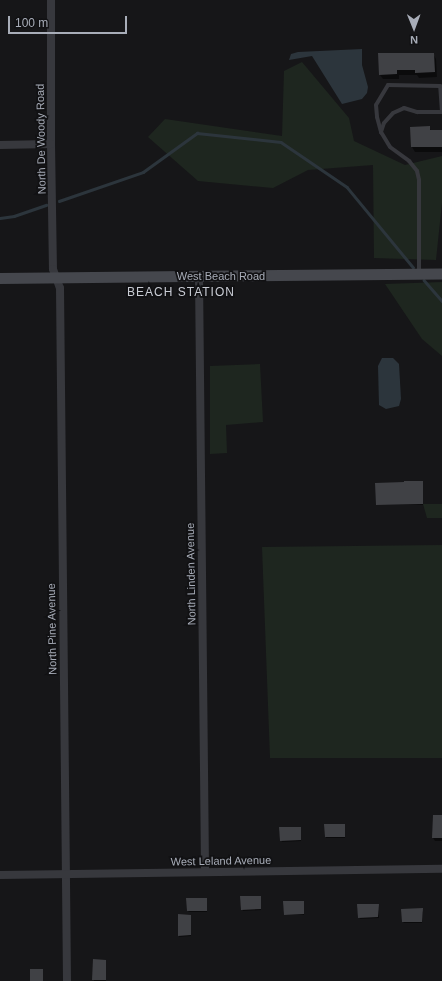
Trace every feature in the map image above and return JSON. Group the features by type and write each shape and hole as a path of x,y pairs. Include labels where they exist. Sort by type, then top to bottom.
{"street":[{"name":"North De Woody Road","path":"51,0 53,269 56,277"},
{"path":"0,145 51,144"},
{"name":"West Beach Road","path":"0,278 442,273"},
{"name":"North Linden Avenue","path":"199,276 205,872"},
{"name":"North Pine Avenue","path":"56,277 60,288 67,981"},
{"name":"West Leland Avenue","path":"0,875 442,869"}],"lane":[{"path":"381,132 384,123 392,113 404,108 417,112 442,112 440,86 388,85 376,105 377,117 381,132 390,147 409,161 417,171 420,180 419,273"}],"shaded area":[{"path":"362,49 362,65 368,87 367,93 362,99 342,104 312,56 289,60 291,54 298,52"},
{"path":"302,62 349,118 354,141 405,165 442,156 442,203 436,260 374,258 373,165 308,170 273,188 198,181 148,137 165,119 282,136 284,71"},
{"path":"442,282 442,356 422,339 385,284"},
{"path":"382,358 393,358 399,364 401,399 399,406 386,409 379,405 378,366"},
{"path":"260,364 263,422 226,425 227,453 210,454 210,366"},
{"path":"423,504 442,504 442,518 427,518"},
{"path":"442,545 442,758 270,758 262,547"}],"building":[{"path":"378,53 434,53 435,72 415,73 415,70 397,70 397,74 379,75"},
{"path":"430,126 430,130 442,130 442,147 411,147 410,127"},
{"path":"423,481 423,504 376,505 375,483"},
{"path":"433,815 442,815 442,838 432,838"},
{"path":"324,824 345,824 345,837 325,837"},
{"path":"279,827 301,827 301,840 280,841"},
{"path":"240,896 261,896 261,909 241,910"},
{"path":"186,898 207,898 207,911 187,911"},
{"path":"283,901 304,901 304,914 284,915"},
{"path":"357,904 379,904 378,917 358,918"},
{"path":"423,908 422,922 402,922 401,909"},
{"path":"178,914 191,915 191,935 178,936"},
{"path":"93,959 106,960 106,980 92,980"},
{"path":"30,969 43,969 43,981 30,981"}],"waterway":[{"path":"59,201 143,172 197,133 281,142 347,187 413,267"},
{"path":"0,218 14,216 46,205"},
{"path":"424,280 442,301"}],"district":[{"name":"BEACH STATION","path":"181,293"}]}
